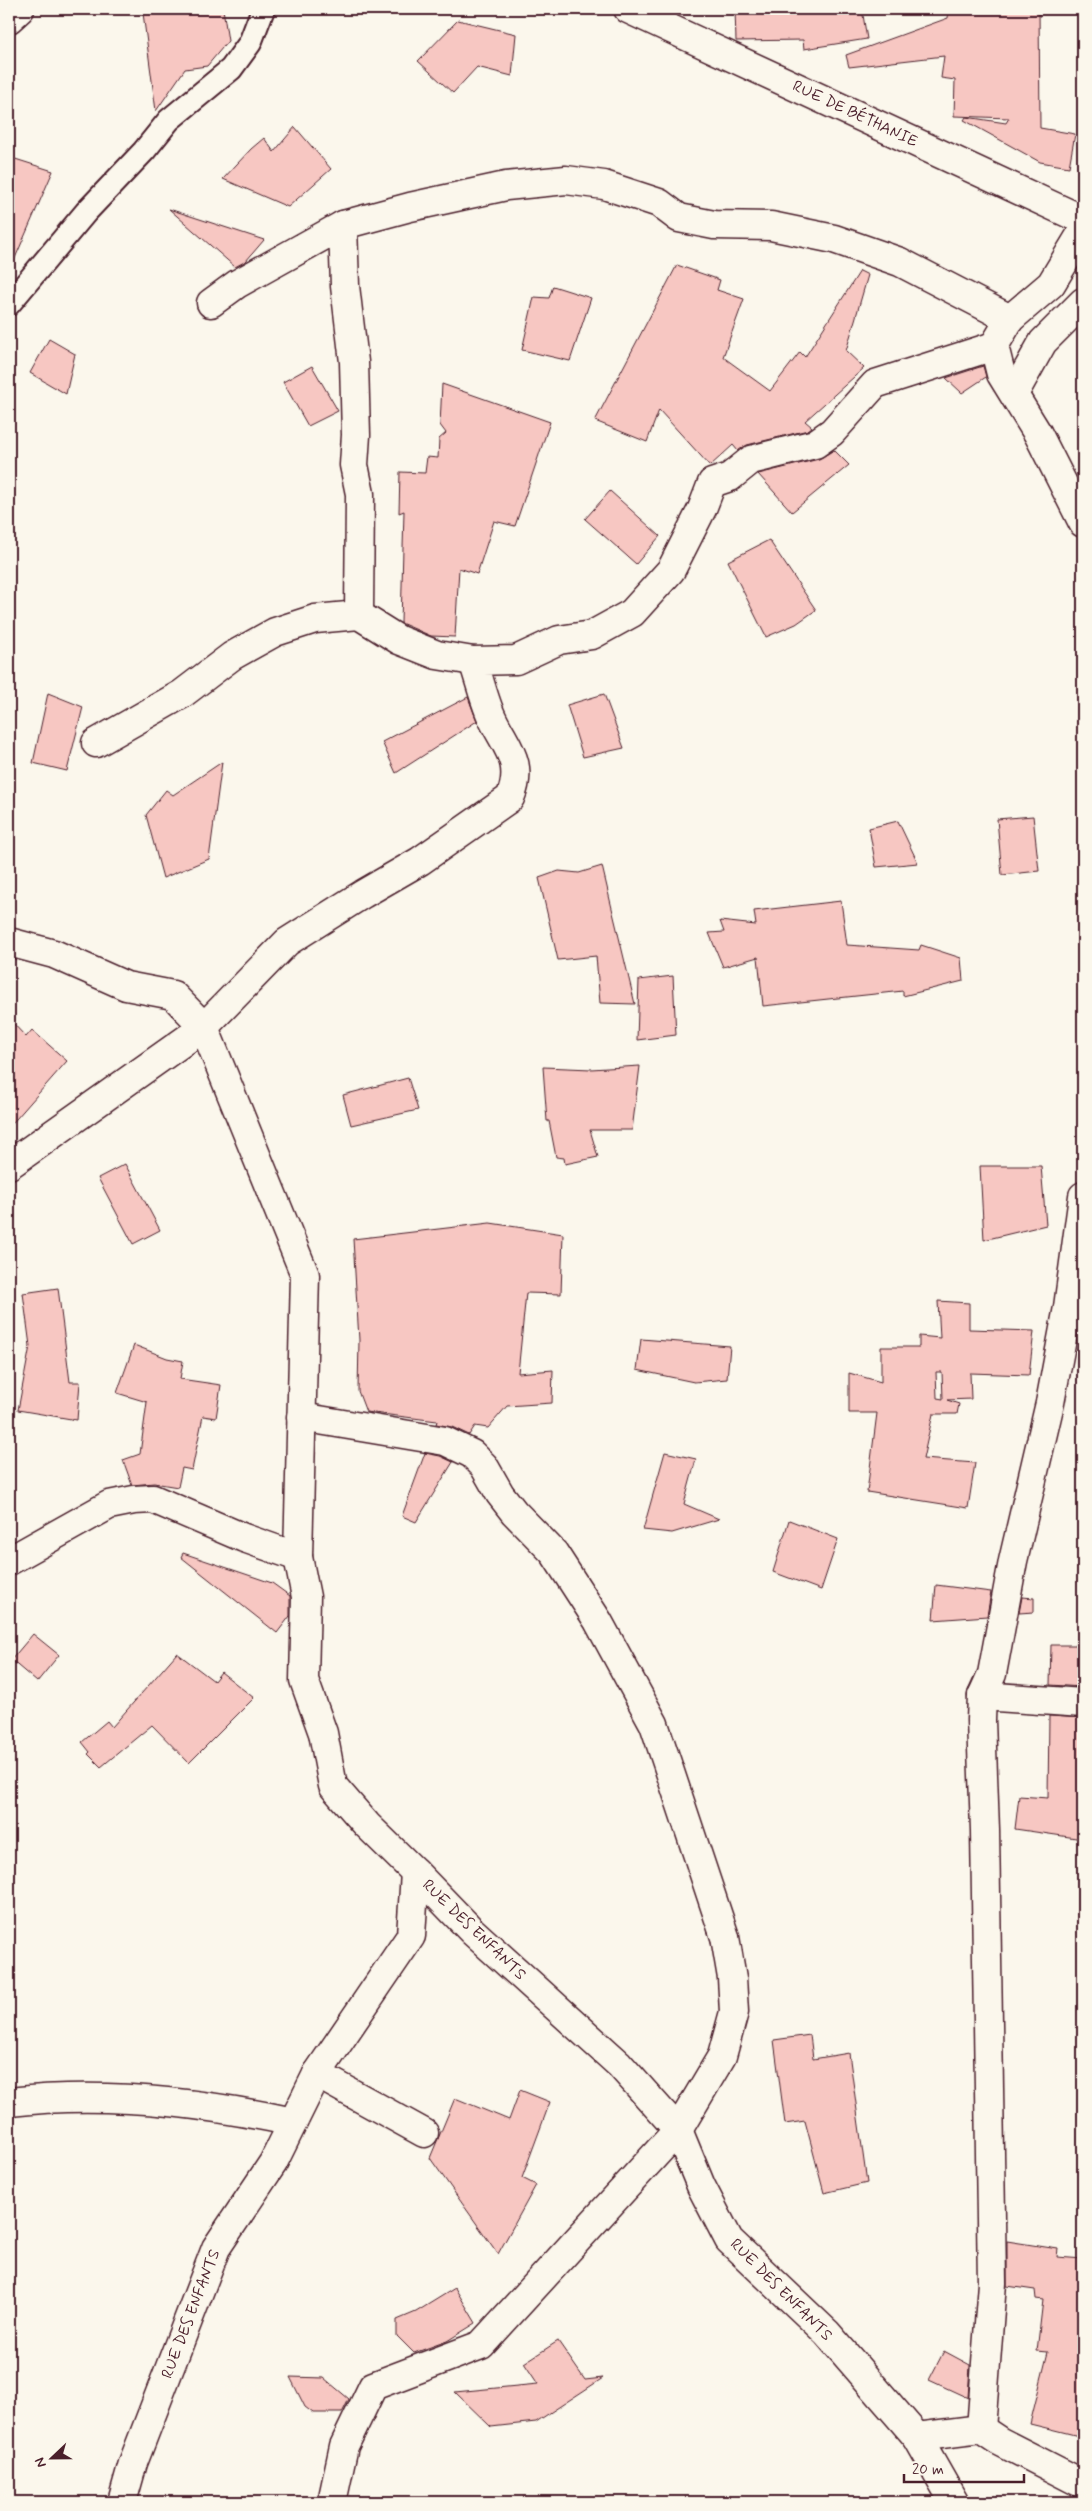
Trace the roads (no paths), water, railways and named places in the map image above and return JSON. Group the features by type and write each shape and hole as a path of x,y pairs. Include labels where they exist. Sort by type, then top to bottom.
{"street":[{"path":"9,19 20,9"},
{"name":"RUE DE BÉTHANIE","path":"628,9 1083,220"},
{"path":"211,303 237,284 343,225 410,206 506,186 566,180 604,185 659,203 678,218 714,225 771,226 834,239 900,262 1010,319"},
{"path":"343,225 346,286 354,362 356,435 354,465 360,494 359,615"},
{"path":"96,744 182,694 232,656 275,632 315,620 359,615 400,640 437,655 473,661 516,660 559,640 592,635 632,613 671,570 702,509 712,483 730,477 751,460 815,444 832,432 875,384 994,346 1010,319 1051,284 1083,231"},
{"path":"1014,394 1043,342 1083,302"},
{"path":"994,346 1001,374 1038,434 1083,523"},
{"path":"9,1165 204,1027 287,942 420,861 510,798 517,781 514,758 490,713 473,661"},
{"path":"9,942 54,954 126,986 173,995 204,1027 305,1275 298,1557 306,1597 304,1680 323,1733 333,1786 367,1825 415,1872"},
{"path":"981,2429 992,2283 982,1696 992,1674 1013,1561 1050,1403 1068,1307 1083,1196"},
{"path":"301,1417 445,1441 472,1454 484,1466 500,1494 514,1512 554,1553 598,1621 654,1724 726,1937 734,2012 722,2056 678,2130 481,2345 373,2386 344,2446 332,2502"},
{"path":"9,1560 109,1505 134,1500 153,1499 244,1538 298,1557"},
{"path":"982,1696 1083,1703"},
{"name":"RUE DES ENFANTS","path":"415,1872 472,1931 619,2064 678,2130 701,2186 729,2240 827,2333 917,2437 954,2502"},
{"name":"RUE DES ENFANTS","path":"122,2502 133,2463 216,2248 273,2163 317,2074 411,1936 415,1872"},
{"path":"317,2074 424,2133"},
{"path":"9,2102 49,2097 142,2100 246,2112 293,2122"},
{"path":"917,2437 981,2429 999,2441 1083,2484"}],"lane":[{"path":"9,304 86,212 144,151 169,120 231,70 250,43 263,9"}]}
